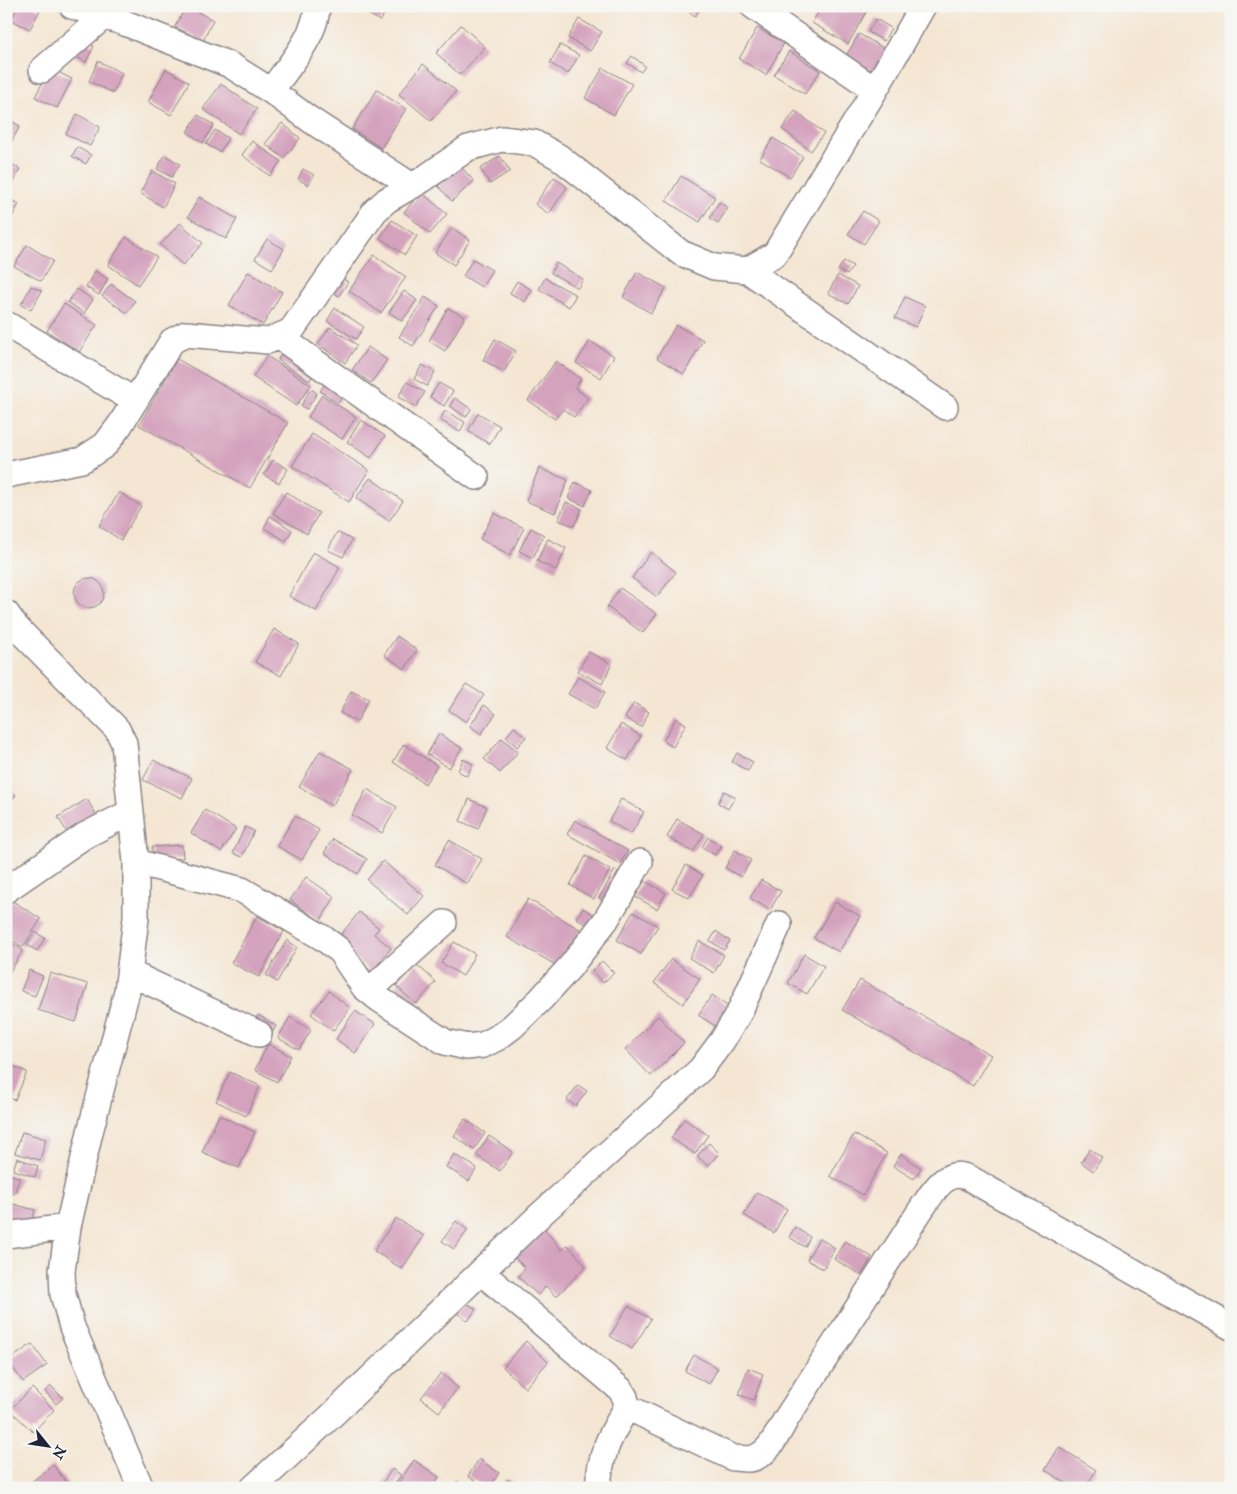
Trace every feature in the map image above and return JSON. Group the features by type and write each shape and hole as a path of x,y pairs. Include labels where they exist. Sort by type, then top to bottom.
{"street":[{"path":"72,6 125,23 230,65 412,186"},
{"path":"271,91 311,33 317,13 316,6"},
{"path":"753,6 875,90"},
{"path":"747,270 775,254 875,90 923,6"},
{"path":"42,70 103,17"},
{"path":"6,475 82,460 106,445 172,341 186,334 268,341 291,331 376,211 387,200 412,186 468,148 502,139 534,143 559,157 680,253 714,267 747,270 945,407"},
{"path":"6,324 135,400"},
{"path":"280,337 476,478"},
{"path":"6,612 16,627 117,730 124,743 136,862 136,918 130,973 68,1227 62,1270 63,1294 72,1327 140,1488"},
{"path":"6,890 84,836 130,812"},
{"path":"136,862 242,890 323,938 339,950 364,987 369,991 446,1042 467,1047 483,1045 497,1038 513,1026 541,999 570,967 606,920 640,862"},
{"path":"369,991 444,924"},
{"path":"253,1488 329,1418 540,1215 701,1069 722,1041 739,1012 779,924"},
{"path":"130,973 259,1034"},
{"path":"627,1407 733,1458 751,1459 764,1452 774,1441 791,1411 937,1186 953,1175 963,1176 981,1185 1231,1327"},
{"path":"6,1234 68,1227"},
{"path":"481,1272 620,1389 625,1397 627,1407 606,1446 598,1470 598,1488"}],"building":[{"path":"6,6 14,6 6,23"},
{"path":"18,6 33,6 40,10 30,29 11,20"},
{"path":"186,6 213,20 203,41 175,27"},
{"path":"355,6 389,6 380,21"},
{"path":"682,6 702,6 695,16"},
{"path":"822,6 863,6 868,9 848,44 812,23"},
{"path":"579,19 602,32 590,51 568,38"},
{"path":"876,19 891,28 884,41 868,32"},
{"path":"461,25 485,47 460,75 436,53"},
{"path":"757,28 784,43 766,75 739,59"},
{"path":"859,34 887,50 874,72 846,56"},
{"path":"80,38 94,46 86,62 71,54"},
{"path":"560,45 579,55 568,74 550,63"},
{"path":"789,51 820,71 805,94 774,75"},
{"path":"632,56 645,66 641,72 627,63"},
{"path":"98,61 122,73 113,93 89,81"},
{"path":"423,64 456,91 431,121 399,94"},
{"path":"50,68 72,79 57,108 35,97"},
{"path":"603,68 632,84 614,115 585,98"},
{"path":"166,69 189,82 171,115 148,102"},
{"path":"221,84 257,109 239,134 203,109"},
{"path":"377,90 406,109 381,148 352,129"},
{"path":"795,111 824,133 811,151 782,129"},
{"path":"77,114 100,127 90,146 66,134"},
{"path":"198,115 214,125 203,143 187,132"},
{"path":"6,118 20,126 9,146 6,144"},
{"path":"282,123 300,138 284,158 265,144"},
{"path":"215,130 228,138 220,152 206,144"},
{"path":"773,138 803,157 790,177 760,159"},
{"path":"252,141 281,161 270,176 242,155"},
{"path":"77,147 91,155 86,164 72,156"},
{"path":"165,155 180,164 172,177 157,169"},
{"path":"500,156 510,171 490,184 480,169"},
{"path":"6,161 20,169 13,183 6,180"},
{"path":"460,166 474,181 452,201 438,186"},
{"path":"303,169 314,175 308,185 298,179"},
{"path":"152,171 175,184 163,207 140,193"},
{"path":"681,176 715,197 700,222 666,201"},
{"path":"554,177 567,187 549,214 535,204"},
{"path":"421,192 447,214 430,234 404,212"},
{"path":"6,197 19,204 9,223 6,222"},
{"path":"199,197 237,219 226,239 188,217"},
{"path":"719,202 728,208 718,223 710,218"},
{"path":"863,211 879,221 864,244 848,234"},
{"path":"392,220 417,236 405,255 380,238"},
{"path":"180,223 203,243 183,265 160,245"},
{"path":"452,228 470,240 454,265 435,253"},
{"path":"126,237 157,257 138,285 108,265"},
{"path":"267,239 284,249 272,269 255,259"},
{"path":"27,245 53,261 41,281 14,266"},
{"path":"374,255 406,277 381,313 349,291"},
{"path":"473,259 492,270 482,287 463,276"},
{"path":"844,261 853,266 847,275 838,270"},
{"path":"556,263 583,279 578,288 551,273"},
{"path":"95,271 108,279 99,295 86,287"},
{"path":"248,272 282,292 263,325 229,305"},
{"path":"637,272 666,288 651,313 623,297"},
{"path":"337,275 348,282 339,296 328,289"},
{"path":"838,275 858,286 848,304 828,293"},
{"path":"545,278 576,295 569,307 539,289"},
{"path":"517,281 532,290 525,302 510,293"},
{"path":"111,284 135,301 127,313 102,296"},
{"path":"31,286 42,291 31,310 21,305"},
{"path":"77,289 93,300 84,313 68,302"},
{"path":"404,291 417,300 402,321 389,312"},
{"path":"425,297 439,306 413,346 399,337"},
{"path":"905,297 925,306 916,327 895,318"},
{"path":"64,304 97,325 79,352 47,331"},
{"path":"335,308 364,327 356,339 327,321"},
{"path":"448,308 465,317 445,351 429,341"},
{"path":"676,325 703,340 684,374 657,358"},
{"path":"330,327 357,345 345,363 318,344"},
{"path":"495,339 516,351 504,372 483,360"},
{"path":"590,341 614,356 601,378 576,363"},
{"path":"368,347 387,360 371,383 352,370"},
{"path":"282,353 314,374 309,381 278,360"},
{"path":"267,356 311,385 296,406 253,377"},
{"path":"177,359 288,423 250,488 139,425"},
{"path":"556,361 581,379 575,388 588,398 574,417 563,409 555,419 528,400"},
{"path":"422,365 435,372 427,386 414,379"},
{"path":"327,381 344,393 338,403 320,391"},
{"path":"407,382 425,392 416,407 398,397"},
{"path":"439,383 453,391 444,406 430,397"},
{"path":"311,389 317,393 307,409 301,406"},
{"path":"322,395 356,417 342,439 308,417"},
{"path":"455,398 471,409 466,417 450,406"},
{"path":"445,411 465,422 460,432 440,420"},
{"path":"478,413 500,426 490,444 468,431"},
{"path":"361,420 385,436 371,458 347,442"},
{"path":"312,434 369,470 349,502 292,466"},
{"path":"273,460 288,469 279,483 264,475"},
{"path":"539,468 568,480 555,513 526,501"},
{"path":"370,478 403,501 389,521 356,498"},
{"path":"575,482 592,490 585,506 568,498"},
{"path":"119,492 141,506 121,540 99,526"},
{"path":"286,492 319,513 307,534 273,513"},
{"path":"566,502 582,509 574,526 558,520"},
{"path":"494,513 524,528 510,555 480,539"},
{"path":"270,516 292,530 286,541 264,528"},
{"path":"531,528 544,535 533,558 519,551"},
{"path":"337,532 352,540 343,557 328,550"},
{"path":"548,539 566,548 556,570 537,561"},
{"path":"313,552 340,567 316,611 289,596"},
{"path":"651,552 676,572 657,597 632,578"},
{"path":"89,578 99,583 104,593 99,603 89,608 79,603 74,593 79,583"},
{"path":"620,588 657,614 643,633 607,607"},
{"path":"274,629 299,644 281,676 255,662"},
{"path":"397,636 417,650 405,669 384,655"},
{"path":"589,652 612,664 602,684 578,671"},
{"path":"578,677 605,692 595,709 568,694"},
{"path":"466,684 484,695 466,722 449,710"},
{"path":"351,691 369,699 357,722 340,713"},
{"path":"634,703 649,712 641,727 625,718"},
{"path":"484,705 496,714 481,734 470,726"},
{"path":"676,718 686,724 673,747 663,741"},
{"path":"621,724 641,736 627,760 607,748"},
{"path":"514,727 526,737 517,747 506,737"},
{"path":"439,734 462,748 449,768 427,754"},
{"path":"502,738 518,752 500,773 484,759"},
{"path":"404,744 437,766 425,784 393,762"},
{"path":"320,751 353,769 332,806 299,787"},
{"path":"737,753 753,762 748,771 732,762"},
{"path":"463,759 473,764 467,776 458,771"},
{"path":"153,760 192,778 182,798 143,780"},
{"path":"6,787 16,795 6,806"},
{"path":"367,789 397,807 382,833 352,815"},
{"path":"724,791 735,797 728,809 718,803"},
{"path":"87,799 100,821 71,839 58,817"},
{"path":"469,799 487,807 478,829 460,821"},
{"path":"621,799 644,812 631,834 609,821"},
{"path":"205,810 236,829 221,852 191,833"},
{"path":"295,816 319,830 302,860 277,846"},
{"path":"677,819 704,834 693,852 667,837"},
{"path":"575,820 628,851 620,864 567,834"},
{"path":"245,827 254,831 242,857 233,853"},
{"path":"708,837 722,846 715,855 702,847"},
{"path":"333,839 367,859 358,874 324,853"},
{"path":"449,840 482,859 467,884 435,865"},
{"path":"182,845 183,858 153,860 152,847"},
{"path":"735,850 751,860 741,877 725,868"},
{"path":"586,856 610,870 594,899 570,885"},
{"path":"383,861 424,896 408,915 367,880"},
{"path":"686,865 703,875 689,898 672,889"},
{"path":"615,870 624,876 608,904 599,898"},
{"path":"306,877 335,897 320,921 290,900"},
{"path":"643,880 666,893 657,909 634,896"},
{"path":"761,880 781,891 770,910 750,898"},
{"path":"528,899 581,930 559,967 507,937"},
{"path":"11,900 41,919 23,947 6,937 6,907"},
{"path":"835,902 860,916 839,952 814,938"},
{"path":"583,908 598,917 592,928 576,918"},
{"path":"359,912 379,928 374,934 391,948 372,972 335,942"},
{"path":"633,912 658,926 641,954 617,940"},
{"path":"257,916 284,931 259,977 231,963"},
{"path":"716,931 730,941 724,950 710,941"},
{"path":"35,932 45,938 37,951 27,945"},
{"path":"6,940 23,950 6,978"},
{"path":"287,940 297,947 277,982 266,975"},
{"path":"699,941 724,955 714,973 689,958"},
{"path":"454,942 475,954 463,976 441,963"},
{"path":"804,954 824,966 807,994 788,983"},
{"path":"671,959 700,979 683,1004 654,983"},
{"path":"602,961 614,973 603,983 592,971"},
{"path":"416,964 436,982 416,1004 396,986"},
{"path":"29,970 43,976 35,996 21,991"},
{"path":"50,973 88,984 76,1022 38,1010"},
{"path":"860,980 991,1055 973,1086 842,1010"},
{"path":"329,991 350,1008 333,1031 311,1014"},
{"path":"712,995 730,1008 717,1027 698,1015"},
{"path":"355,1011 375,1024 355,1053 336,1039"},
{"path":"258,1015 276,1026 270,1037 252,1026"},
{"path":"658,1016 684,1043 651,1076 625,1049"},
{"path":"290,1017 311,1030 299,1050 278,1038"},
{"path":"268,1044 291,1056 277,1082 255,1070"},
{"path":"6,1063 27,1072 15,1100 6,1097"},
{"path":"230,1072 260,1086 246,1116 216,1101"},
{"path":"578,1085 587,1091 576,1106 567,1100"},
{"path":"219,1115 255,1132 239,1168 202,1152"},
{"path":"465,1119 485,1133 474,1150 454,1136"},
{"path":"684,1119 708,1135 695,1154 671,1138"},
{"path":"22,1132 46,1139 40,1160 15,1153"},
{"path":"854,1134 887,1153 863,1195 830,1176"},
{"path":"489,1136 513,1152 500,1171 476,1155"},
{"path":"709,1143 719,1153 708,1166 697,1156"},
{"path":"1090,1149 1102,1158 1093,1171 1081,1162"},
{"path":"454,1154 477,1168 469,1181 446,1167"},
{"path":"901,1154 921,1168 914,1179 893,1166"},
{"path":"17,1158 38,1166 35,1177 13,1170"},
{"path":"6,1173 20,1178 14,1194 6,1192"},
{"path":"757,1192 787,1209 774,1233 744,1215"},
{"path":"6,1202 35,1210 30,1229 6,1223"},
{"path":"396,1218 424,1236 402,1269 374,1251"},
{"path":"456,1221 468,1230 454,1249 442,1241"},
{"path":"795,1227 810,1237 805,1247 789,1237"},
{"path":"544,1229 562,1250 568,1245 586,1266 556,1297 546,1286 538,1295 518,1277 525,1268 515,1258"},
{"path":"819,1238 835,1248 823,1269 807,1260"},
{"path":"845,1241 872,1257 861,1275 834,1259"},
{"path":"465,1302 476,1309 468,1321 457,1313"},
{"path":"628,1306 651,1319 632,1349 610,1336"},
{"path":"526,1341 548,1362 525,1388 503,1367"},
{"path":"32,1344 47,1365 23,1382 8,1361"},
{"path":"694,1355 718,1368 709,1384 685,1371"},
{"path":"748,1368 763,1374 754,1400 739,1395"},
{"path":"441,1373 458,1388 439,1412 421,1398"},
{"path":"51,1386 63,1398 56,1404 45,1391"},
{"path":"32,1388 54,1410 33,1432 10,1410"},
{"path":"1059,1447 1096,1470 1085,1488 1074,1488 1045,1470"},
{"path":"479,1459 499,1473 489,1488 468,1476"},
{"path":"414,1460 439,1477 432,1488 395,1488"},
{"path":"53,1465 71,1488 33,1488 30,1483"},
{"path":"392,1469 401,1475 393,1488 379,1488"},
{"path":"507,1479 520,1488 502,1488"},
{"path":"457,1481 468,1488 453,1488"}]}
